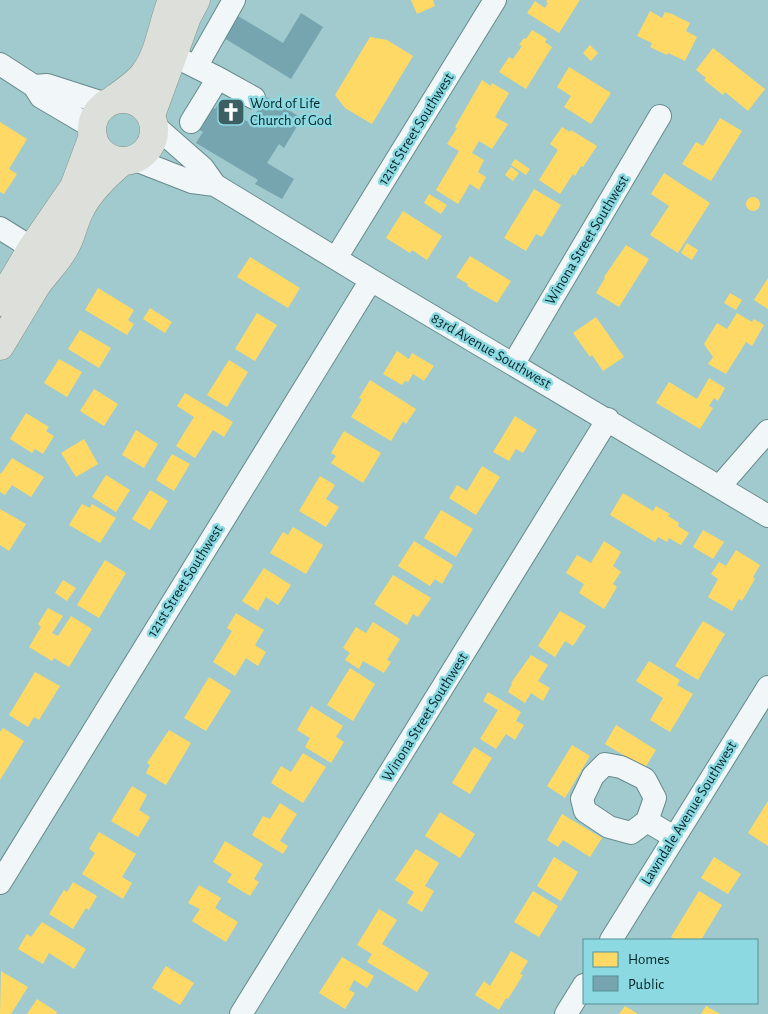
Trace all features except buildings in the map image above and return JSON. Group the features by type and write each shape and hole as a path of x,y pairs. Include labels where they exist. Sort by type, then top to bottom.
{"main road":[{"path":"0,302 32,248 74,187 92,132 94,118 99,110 144,74 156,52 165,16 172,0"},
{"path":"152,120 184,61 186,17 196,0"},
{"path":"0,346 38,284 65,248 79,210 100,181 128,160 142,154 150,146 154,136 152,120 144,107 136,101 125,98 110,102"},
{"path":"92,132 100,151 107,156 128,160"}],"street":[{"path":"234,0 184,61 254,98"},
{"name":"121st Street Southwest","path":"336,258 495,0"},
{"path":"0,64 34,86 41,97 92,132"},
{"path":"191,122 218,78"},
{"path":"34,86 47,85 110,102"},
{"name":"Winona Street Southwest","path":"514,363 660,116"},
{"name":"83rd Avenue Southwest","path":"152,120 203,168 215,185"},
{"name":"83rd Avenue Southwest","path":"128,160 192,182 215,185 768,516"},
{"path":"0,228 32,248"},
{"name":"121st Street Southwest","path":"0,882 371,280"},
{"name":"Winona Street Southwest","path":"242,1014 608,419"},
{"path":"720,486 751,448 768,431"},
{"name":"Lawndale Avenue Southwest","path":"612,939 768,687"},
{"path":"647,821 674,837"},
{"path":"566,1014 583,987"}],"place":[{"name":"Word of Life Church of God","path":"231,112"}]}
